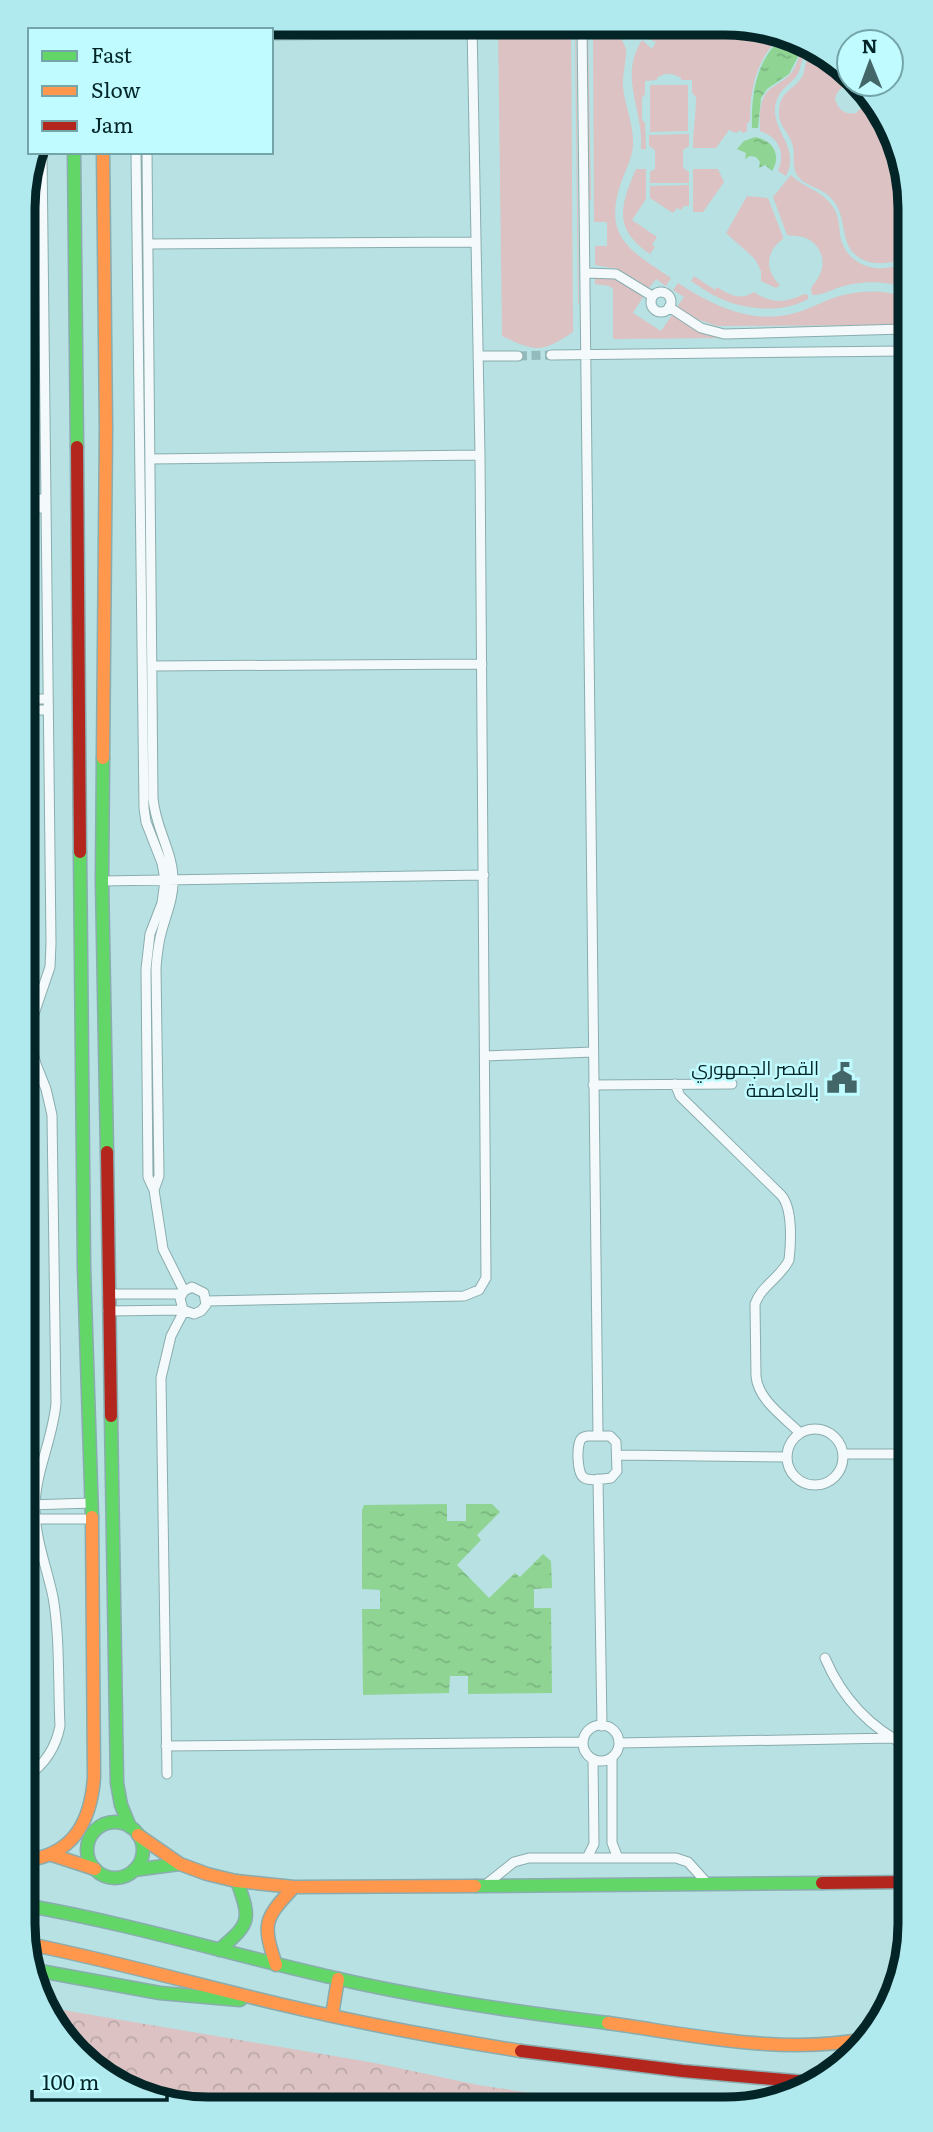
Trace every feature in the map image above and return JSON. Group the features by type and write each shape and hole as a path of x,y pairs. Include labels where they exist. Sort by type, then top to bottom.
{"street":[{"path":"206,1301 464,1296 479,1290 485,1282 480,455 472,35"},
{"path":"582,35 598,1436"},
{"path":"74,154 84,1268 92,1503 94,1787 87,1830 87,1853 95,1869 111,1877 124,1876 134,1870 179,1864"},
{"path":"103,154 106,442 102,881 108,1311 117,1783 121,1805 142,1853 134,1870"},
{"path":"136,154 144,801 146,822 169,880 172,901 160,940 156,968 159,1177 154,1190 163,1249 182,1293"},
{"path":"147,154 153,805 156,822 171,861 169,880"},
{"path":"35,1011 48,975 51,954 42,160"},
{"path":"36,188 42,188"},
{"path":"148,244 476,242"},
{"path":"585,274 617,274 652,296 651,305 654,309 662,312 669,307 701,328 724,334 898,329"},
{"path":"551,355 898,351"},
{"path":"478,356 518,356"},
{"path":"150,459 480,455"},
{"path":"35,501 46,503"},
{"path":"35,506 46,503"},
{"path":"152,666 482,664"},
{"path":"35,699 48,699"},
{"path":"35,710 48,710"},
{"path":"102,881 484,875"},
{"path":"82,944 104,944"},
{"path":"485,1056 593,1052"},
{"path":"35,1061 46,1089 52,1115 56,1403 53,1425 35,1491"},
{"path":"675,1084 680,1096 787,1203 789,1260 758,1296 755,1304 756,1381 762,1394 800,1433"},
{"path":"593,1085 732,1084"},
{"path":"83,1091 105,1091"},
{"path":"108,1311 183,1310 190,1314 198,1313 204,1308 206,1301 204,1293 196,1288 187,1288 182,1293 180,1302 183,1310 166,1350 160,1386 167,1774"},
{"path":"108,1294 182,1293"},
{"path":"817,1429 828,1432 840,1443 843,1454 839,1472 831,1480 820,1484 808,1484 797,1478 790,1469 787,1457 789,1446 800,1433 817,1429"},
{"path":"610,1436 617,1444 617,1455 616,1474 611,1478 586,1479 579,1473 579,1445 584,1437 610,1436"},
{"path":"843,1454 898,1454"},
{"path":"617,1455 787,1457"},
{"path":"598,1479 602,1726"},
{"path":"35,1505 92,1503"},
{"path":"35,1519 92,1520"},
{"path":"35,1531 55,1609 60,1726 48,1758 35,1770"},
{"path":"825,1658 838,1684 863,1716 898,1741"},
{"path":"856,1738 863,1728 863,1716"},
{"path":"612,1758 603,1761 593,1759 586,1752 583,1742 589,1730 602,1726 614,1731 619,1743 612,1758 613,1848 618,1858"},
{"path":"619,1743 892,1738"},
{"path":"166,1746 583,1742"},
{"path":"587,1858 594,1844 593,1759"},
{"path":"593,1773 612,1773"},
{"path":"35,1859 52,1855 87,1830 118,1822 179,1864 237,1881 294,1887 898,1882"},
{"path":"594,1828 603,1825 612,1829"},
{"path":"52,1855 95,1869"},
{"path":"484,1886 521,1859 587,1858 683,1859 693,1866 707,1883"},
{"path":"219,1951 242,1931 247,1922 247,1912 237,1881"},
{"path":"276,1965 266,1935 266,1923 273,1908 294,1887"},
{"path":"35,1907 110,1921 219,1951 338,1979 507,2011 726,2039 832,2045 852,2041"},
{"path":"36,1945 430,2036 679,2071 797,2081"},
{"path":"42,1971 161,1993 210,1999 260,1999"},
{"path":"332,2015 338,1979"}],"green space":[{"path":"498,35 571,35 573,332 553,344 538,348 502,336"},
{"path":"575,35 579,304 578,304"},
{"path":"586,35 591,200 588,200"},
{"path":"593,35 619,35 626,50 623,87 633,145 620,186 615,219 625,242 671,278 666,286 656,279 649,288 618,269 595,265 595,246 607,246 607,222 594,222"},
{"path":"725,35 748,36 775,42 756,75 747,131 743,133 740,130 736,133 729,130 716,148 693,148 696,97 692,93 692,80 681,80 675,75 666,74 657,80 645,81 642,120 645,123 646,149 641,149 632,67 642,40 652,49 656,42 644,37"},
{"path":"800,54 806,55 799,71 780,93 776,105 775,115 790,154 786,176 778,171 781,158 779,146 772,137 760,131 760,108 766,93 792,72"},
{"path":"809,57 821,64 835,75 835,99 840,109 856,113 863,105 875,121 885,142 897,185 898,262 874,263 857,256 848,245 835,203 826,194 800,179 795,171 793,147 781,124 779,109 783,98 803,75"},
{"path":"650,85 688,85 688,131 650,132"},
{"path":"689,134 689,146 683,150 683,168 689,172 689,183 650,183 650,172 655,169 655,150 649,146 649,135"},
{"path":"636,169 646,169 646,199 632,220 657,237 650,254 630,235 623,216 626,194"},
{"path":"693,169 718,169 724,182 703,212 693,212"},
{"path":"791,175 822,195 833,206 838,218 841,241 852,258 870,267 898,267 898,286 866,283 812,295 811,288 822,268 822,257 809,239 787,235 773,197"},
{"path":"689,185 689,206 684,206 681,210 677,208 673,213 650,198 650,186"},
{"path":"747,196 768,198 783,237 773,249 769,261 771,273 780,285 776,288 761,281 761,271 755,259 726,233"},
{"path":"694,276 715,290 717,287 735,296 754,292 766,299 779,301 804,294 808,295 808,299 786,307 749,307 725,301 712,294 691,281"},
{"path":"595,277 616,278 643,297 633,313 661,331 672,315 691,327 724,338 614,339 613,289 595,284"},
{"path":"678,283 719,306 763,317 795,313 849,294 895,294 898,295 898,325 717,326 696,319 677,307 684,297 673,290"},
{"path":"57,2009 375,2063 478,2085 559,2097 196,2097 174,2094 152,2088 112,2068 86,2046"}],"water":[{"path":"777,43 800,52 789,74 767,89 761,98 758,128 752,128 757,78"},
{"path":"755,137 767,141 774,149 776,159 772,171 765,165 759,168 760,162 756,157 745,159 746,153 737,149 744,141"},
{"path":"447,1504 447,1521 466,1521 466,1504 492,1504 500,1512 477,1535 481,1540 457,1565 489,1598 515,1573 520,1577 543,1554 551,1561 552,1588 534,1589 534,1608 551,1608 552,1693 468,1694 468,1676 450,1676 449,1693 363,1695 362,1609 380,1609 380,1590 362,1589 364,1505"}],"tunnel":[{"path":"518,356 551,355"}],"traffic: fast":[{"path":"74,154 77,447"},
{"path":"103,758 102,881 107,1152"},
{"path":"80,852 84,1268 92,1517"},
{"path":"111,1416 117,1783 121,1805 130,1827"},
{"path":"115,1822 135,1830 143,1850 135,1870 115,1878 95,1870 87,1850 95,1830 115,1822"},
{"path":"134,1870 179,1864"},
{"path":"219,1950 237,1933 245,1920 245,1904 237,1881"},
{"path":"475,1886 822,1883"},
{"path":"35,1907 369,1986 471,2004 608,2023"},
{"path":"42,1971 160,1993 240,2000"}],"traffic: slow":[{"path":"103,154 106,428 103,758"},
{"path":"35,1858 58,1850 78,1832 92,1793 92,1517"},
{"path":"138,1835 180,1864 236,1881 294,1887 475,1886"},
{"path":"52,1855 95,1869"},
{"path":"276,1965 269,1940 268,1922 294,1887"},
{"path":"36,1946 339,2018 521,2051"},
{"path":"332,2015 338,1979"},
{"path":"608,2023 739,2042 805,2045 852,2041"}],"traffic: jam":[{"path":"77,447 80,852"},
{"path":"107,1152 111,1416"},
{"path":"822,1883 898,1882"},
{"path":"521,2051 683,2071 797,2081"}],"place":[{"name":"القصر الجمهوري بالعاصمة","path":"842,1078"}]}
